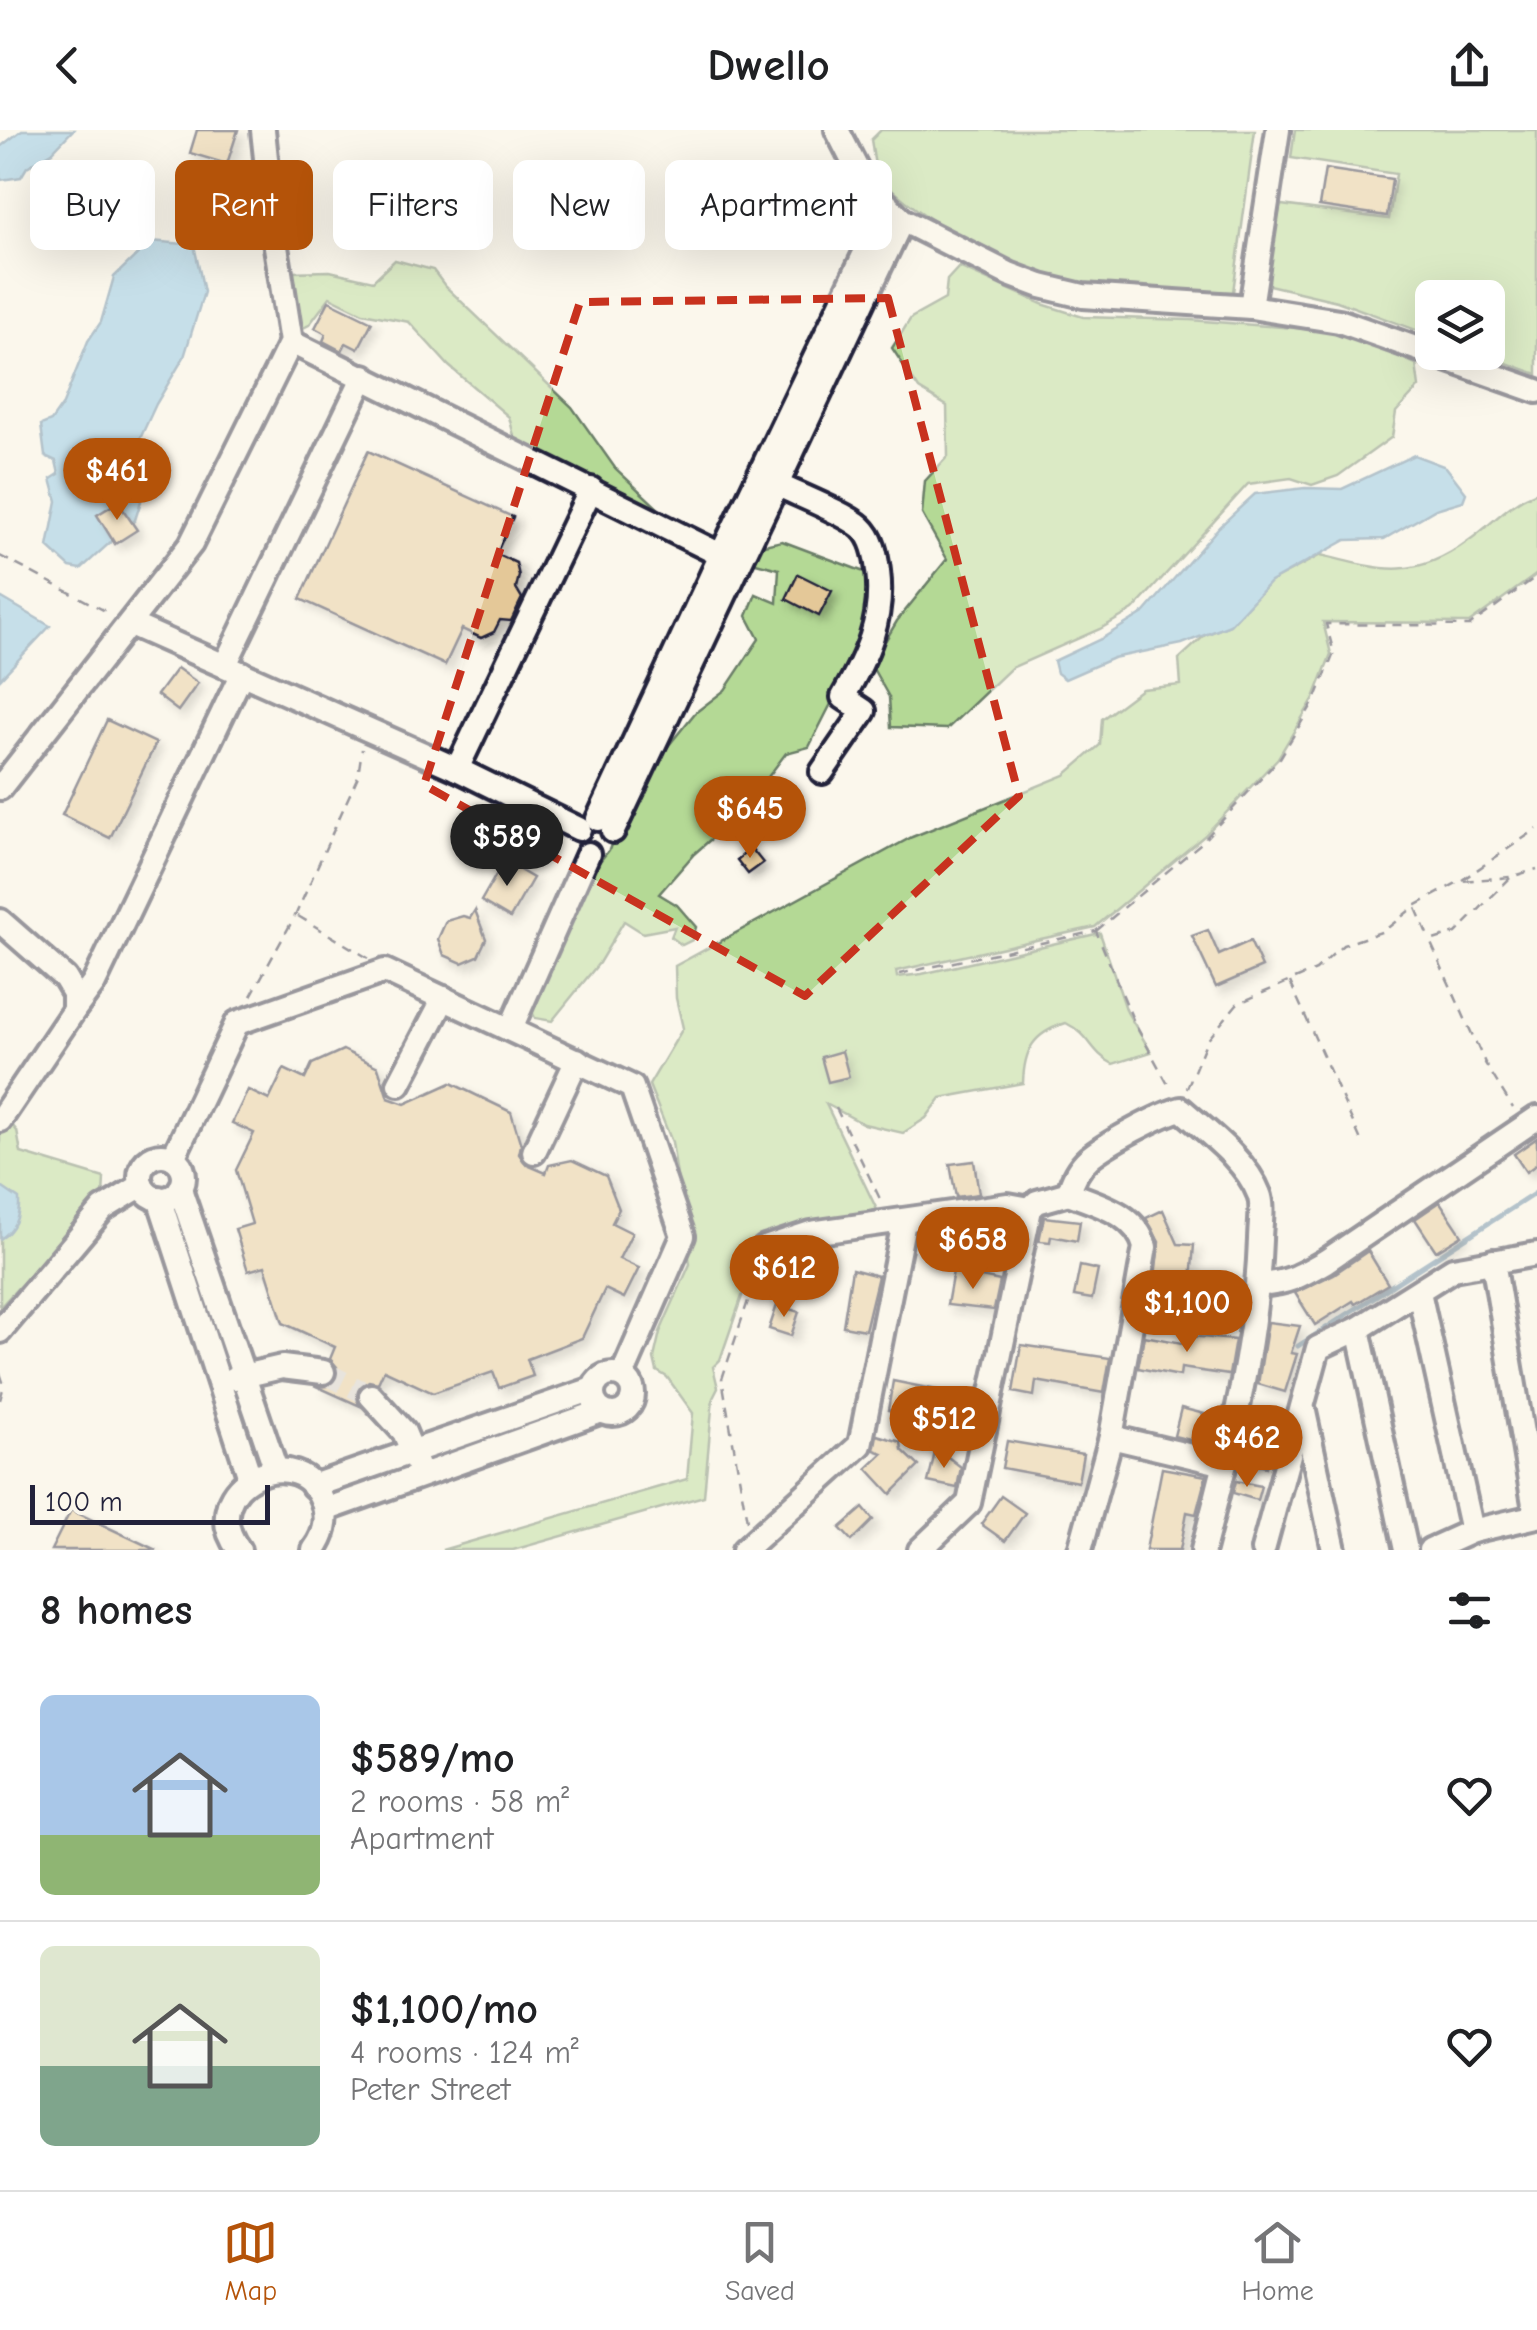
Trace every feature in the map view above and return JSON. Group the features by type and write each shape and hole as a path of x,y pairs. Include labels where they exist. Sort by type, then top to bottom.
{"street":[{"path":"0,788 191,544 291,342 262,130"},
{"path":"838,130 862,178 895,214 1009,274 1041,286 1083,296 1252,307 1339,321 1537,391"},
{"path":"1252,307 1278,130"},
{"path":"130,624 596,826 613,844 603,854 588,854 578,843 596,826 776,484 895,214"},
{"path":"596,826 721,556 895,214"},
{"path":"291,342 592,488 721,556"},
{"path":"0,1120 94,983 364,376"},
{"path":"776,484 860,526 876,554 878,620 843,696 864,711 822,772"},
{"path":"457,769 592,488"},
{"path":"511,1028 588,854"},
{"path":"0,921 64,978 74,993 74,1010"},
{"path":"173,1158 238,1022 385,972 577,1060 632,1087 683,1236 622,1376"},
{"path":"399,1084 444,998"},
{"path":"534,1152 577,1060"},
{"path":"1068,1193 1072,1180 1088,1159 1161,1114 1182,1109 1224,1148 1261,1197 1258,1284 1243,1392 1203,1550"},
{"path":"1258,1284 1278,1285 1293,1280 1326,1261 1531,1122"},
{"path":"0,1331 103,1209 160,1191 182,1168 173,1158 160,1155 147,1160 140,1172 160,1191 244,1375 276,1470"},
{"path":"160,1191 250,1478"},
{"path":"920,1550 969,1502 1030,1208 1037,1202 1068,1193 1131,1221 1145,1247 1111,1436 1080,1550"},
{"path":"760,1266 765,1248 812,1233 1008,1205 1030,1208"},
{"path":"748,1547 860,1445 904,1222"},
{"path":"1263,1550 1318,1348 1358,1330 1452,1269 1537,1254"},
{"path":"1430,1550 1472,1531 1536,1516 1494,1261"},
{"path":"1420,1292 1472,1531"},
{"path":"1358,1330 1406,1550"},
{"path":"219,1384 282,1367 324,1372"},
{"path":"597,1400 604,1375 622,1376"},
{"path":"313,1486 412,1451 597,1400 621,1412 630,1404 633,1391 622,1376"},
{"path":"372,1396 404,1432 422,1476"},
{"path":"325,1510 422,1476 597,1400"},
{"path":"1303,1406 1334,1550"},
{"path":"1111,1436 1225,1464"},
{"path":"239,1550 229,1532 230,1501 250,1478 276,1470 302,1477 313,1486 325,1510 325,1527 314,1550"}],"path":[{"path":"0,556 130,624"},
{"path":"899,974 1096,931 1200,844 1280,758 1316,698 1334,654 1326,624 1470,626 1537,576"},
{"path":"238,1022 296,914 358,776 365,728"},
{"path":"1182,1109 1191,1072 1206,1042 1237,1004 1316,970 1343,945 1384,931 1415,906 1537,829"},
{"path":"1460,881 1511,877 1537,869"},
{"path":"1430,941 1456,933 1511,877"},
{"path":"1415,906 1485,1063 1531,1122"},
{"path":"296,914 367,956 385,972"},
{"path":"1096,931 1134,1022 1182,1109"},
{"path":"1290,982 1364,1145"},
{"path":"836,1108 888,1215 904,1222"},
{"path":"748,1547 722,1379 760,1266"},
{"path":"0,1373 4,1384 0,1400"}],"highlighted area":[{"path":"888,298 1019,796 805,996 424,785 580,302"}],"green space":[{"path":"881,130 1255,130 1233,292 1101,286 1057,280 1015,265 958,236 906,201 892,189 892,160 875,160 871,140"},
{"path":"1295,130 1537,130 1537,374 1505,362 1505,280 1415,280 1415,330 1337,301 1269,285 1271,244 1281,205 1389,219 1396,174 1291,158"},
{"path":"395,260 433,270 572,407 615,468 663,513 516,443 509,417 449,366 409,322 363,313 330,297 309,325 297,331 290,272 330,271 373,281"},
{"path":"959,267 1042,304 1083,317 1320,330 1362,341 1415,364 1419,387 1396,412 1392,437 1338,476 1312,485 1291,478 1248,484 1133,610 1011,668 947,729 891,727 889,697 871,665 897,621 947,559 922,514 925,481 948,456 947,406 919,389 892,348 911,318 945,299 947,280"},
{"path":"1537,492 1537,574 1469,623 1323,622 1331,654 1314,698 1278,758 1204,836 1095,927 896,971 897,977 922,974 1100,933 1127,1012 1151,1052 1113,1064 1066,1023 1032,1044 1023,1083 941,1098 926,1118 903,1133 864,1124 826,1104 879,1214 760,1244 720,1360 713,1367 718,1388 713,1398 704,1496 513,1550 442,1550 687,1479 693,1413 667,1377 657,1371 654,1358 660,1332 690,1264 672,1142 649,1085 683,1028 676,998 675,966 912,837 1065,775 1100,745 1102,719 1142,689 1181,685 1179,659 1205,635 1230,625 1270,582 1321,555 1380,568 1431,562 1449,554 1508,508"},
{"path":"782,541 872,575 875,609 864,608 865,637 809,747 786,753 742,812 694,854 659,894 677,905 696,927 692,940 682,945 671,937 675,927 643,933 624,921 599,963 552,1021 535,1018 528,1003 591,872 609,850 631,792 695,713 725,690 759,639 747,616 756,594 777,603 779,569 752,562 755,547"},
{"path":"0,1119 8,1120 17,1131 21,1153 104,1178 103,1196 0,1307"}],"water":[{"path":"22,130 73,130 52,152 30,160 21,177 0,180 0,147"},
{"path":"155,241 175,243 175,250 195,250 204,292 184,357 138,443 141,501 135,520 81,569 70,567 48,547 57,501 51,479 59,474 56,461 45,456 41,425 51,421 63,404 88,341 101,322 114,277 142,250 155,250"},
{"path":"1414,455 1446,467 1466,493 1463,501 1436,509 1384,539 1346,540 1270,582 1230,625 1182,644 1113,658 1065,679 1057,673 1054,661 1145,612 1219,527 1255,494 1305,488 1342,489"},
{"path":"0,599 50,626 0,679"},
{"path":"0,1186 19,1199 19,1205 13,1227 0,1239"}],"building":[{"path":"197,130 238,130 228,160 190,153"},
{"path":"1325,169 1392,179 1387,216 1319,206"},
{"path":"329,301 372,322 358,349 346,343 342,351 323,341 326,334 315,328"},
{"path":"368,451 513,517 496,554 516,563 516,588 522,598 511,621 500,620 494,632 481,638 462,629 445,665 300,599"},
{"path":"118,502 137,530 115,544 97,515"},
{"path":"798,574 832,591 819,616 786,599"},
{"path":"177,668 198,683 178,711 157,695"},
{"path":"107,720 156,743 110,838 62,815"},
{"path":"751,848 763,863 748,874 737,860"},
{"path":"504,861 533,878 510,918 481,901"},
{"path":"475,910 486,939 478,956 462,963 444,955 438,939 446,921 470,918"},
{"path":"1208,930 1219,955 1250,941 1262,967 1216,987 1192,936"},
{"path":"343,1050 378,1067 388,1098 405,1104 451,1083 511,1112 521,1145 519,1154 527,1165 546,1173 549,1165 572,1160 606,1176 619,1209 612,1223 632,1233 619,1259 639,1268 624,1298 605,1289 582,1338 527,1359 533,1376 499,1388 493,1372 433,1393 384,1370 378,1383 369,1381 360,1386 356,1398 360,1406 318,1387 335,1380 337,1367 330,1359 335,1347 283,1323 265,1266 248,1271 235,1229 252,1224 236,1170 254,1133 232,1123 248,1090 269,1100 284,1069 305,1079 312,1064"},
{"path":"842,1051 849,1077 828,1082 821,1057"},
{"path":"1537,1138 1537,1164 1526,1172 1514,1154"},
{"path":"974,1161 979,1194 956,1197 950,1164"},
{"path":"1440,1202 1462,1235 1436,1251 1415,1219"},
{"path":"1163,1210 1178,1244 1194,1245 1191,1280 1155,1277 1159,1242 1146,1218"},
{"path":"1044,1217 1080,1221 1077,1241 1051,1236 1050,1242 1039,1241"},
{"path":"984,1224 1011,1229 1005,1254 959,1247 947,1229"},
{"path":"1368,1251 1388,1284 1315,1325 1295,1293"},
{"path":"1080,1266 1098,1270 1092,1299 1074,1296"},
{"path":"852,1269 878,1276 865,1330 843,1326"},
{"path":"953,1271 1000,1281 994,1310 947,1305"},
{"path":"777,1305 799,1312 791,1336 769,1329"},
{"path":"1268,1322 1300,1326 1291,1353 1297,1354 1285,1392 1258,1384"},
{"path":"1144,1336 1188,1344 1189,1336 1235,1340 1229,1375 1181,1368 1180,1376 1138,1368"},
{"path":"1021,1345 1110,1358 1104,1393 1036,1381 1034,1396 1013,1392"},
{"path":"893,1381 967,1396 961,1425 888,1410"},
{"path":"1181,1408 1220,1418 1214,1446 1174,1436"},
{"path":"1250,1420 1276,1426 1266,1467 1241,1461"},
{"path":"877,1435 901,1442 902,1450 919,1466 891,1494 867,1468 883,1453 874,1450"},
{"path":"1007,1441 1083,1454 1078,1482 1002,1468"},
{"path":"936,1448 961,1467 957,1488 928,1482"},
{"path":"1162,1468 1206,1476 1196,1514 1187,1512 1180,1550 1146,1550"},
{"path":"1236,1481 1261,1486 1257,1500 1233,1493"},
{"path":"1001,1496 1025,1513 1005,1541 981,1524"},
{"path":"863,1508 873,1520 852,1541 840,1528"},
{"path":"71,1510 156,1550 51,1550"}],"waterway":[{"path":"1298,1346 1537,1192"}],"tunnel":[{"path":"323,1372 371,1396"}]}
